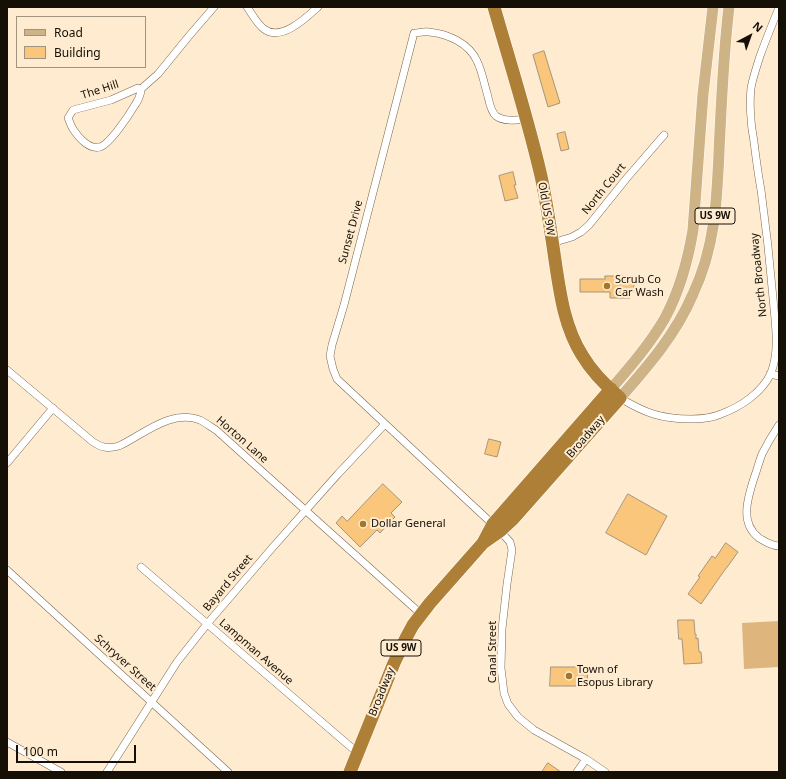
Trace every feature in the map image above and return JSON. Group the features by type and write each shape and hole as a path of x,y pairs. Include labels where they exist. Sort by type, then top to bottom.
{"highway":[{"name":"Old US 9W","path":"494,7 536,154 563,311 571,335 588,365 615,394"},
{"name":"Broadway","path":"350,772 399,650 421,614 496,528 536,494 615,394"}],"main road":[{"name":"US 9W","path":"615,394 660,326 673,301 685,269 690,250 693,230 706,67 713,7"},
{"name":"US 9W","path":"615,394 659,352 673,333 693,295 702,274 708,254 716,210 723,70 729,7"}],"street":[{"name":"The Hill","path":"141,89 138,88 111,100 73,110 68,118 72,128 80,138 89,145 98,147 105,145 136,104 141,89 158,74 214,7"},
{"path":"247,7 265,30 274,34 284,32 305,19 318,7"},
{"name":"North Broadway","path":"615,394 634,407 656,416 680,419 706,418 717,416 729,411 746,401 760,389 770,374 775,356 775,321 762,201 751,119 751,88 755,71 779,8"},
{"name":"Sunset Drive","path":"496,528 337,379 330,356 414,33 428,32 452,38 464,44 478,61 491,108 496,116 504,120 526,119"},
{"name":"North Court","path":"552,243 572,237 589,225 664,135"},
{"name":"Horton Lane","path":"7,370 93,442 106,448 119,446 156,425 174,418 190,418 200,420 207,424 216,430 421,614"},
{"path":"770,374 779,376"},
{"path":"7,463 53,408"},
{"name":"Bayard Street","path":"107,772 177,662 207,624 305,511 385,424"},
{"path":"779,424 762,455 748,498 746,515 749,526 757,536 768,544 779,546"},
{"name":"Canal Street","path":"496,528 510,542 512,550 502,629 501,668 504,693 508,704 518,717 534,730 606,772"},
{"name":"Lampman Avenue","path":"141,567 358,752"},
{"name":"Schryver Street","path":"7,570 228,772"},
{"path":"7,742 61,772"},
{"path":"577,772 586,759"}],"shaded area":[{"path":"779,621 779,667 744,669 742,623"}],"building":[{"path":"544,51 560,103 548,107 533,55"},
{"path":"565,132 569,149 561,151 557,134"},
{"path":"513,172 516,185 514,185 518,198 505,201 499,176"},
{"name":"Scrub Co Car Wash","path":"605,276 628,276 628,279 634,279 634,292 631,292 630,298 610,298 610,292 580,292 580,279 605,279"},
{"path":"489,439 501,442 497,457 485,454"},
{"path":"383,484 402,502 391,513 395,517 380,533 377,530 360,547 336,523 342,516 347,521"},
{"path":"628,494 667,516 646,555 606,533"},
{"path":"726,543 738,552 701,604 688,594 712,556 715,558"},
{"path":"678,620 694,620 695,634 696,639 698,638 699,652 701,652 702,663 684,664 682,639 679,639"},
{"name":"Town of Esopus Library","path":"551,667 587,667 588,686 550,686"},
{"path":"548,763 561,772 542,772"}],"place":[{"name":"Scrub Co Car Wash","path":"607,286"},
{"name":"Dollar General","path":"363,524"},
{"name":"Town of Esopus Library","path":"569,676"}]}
